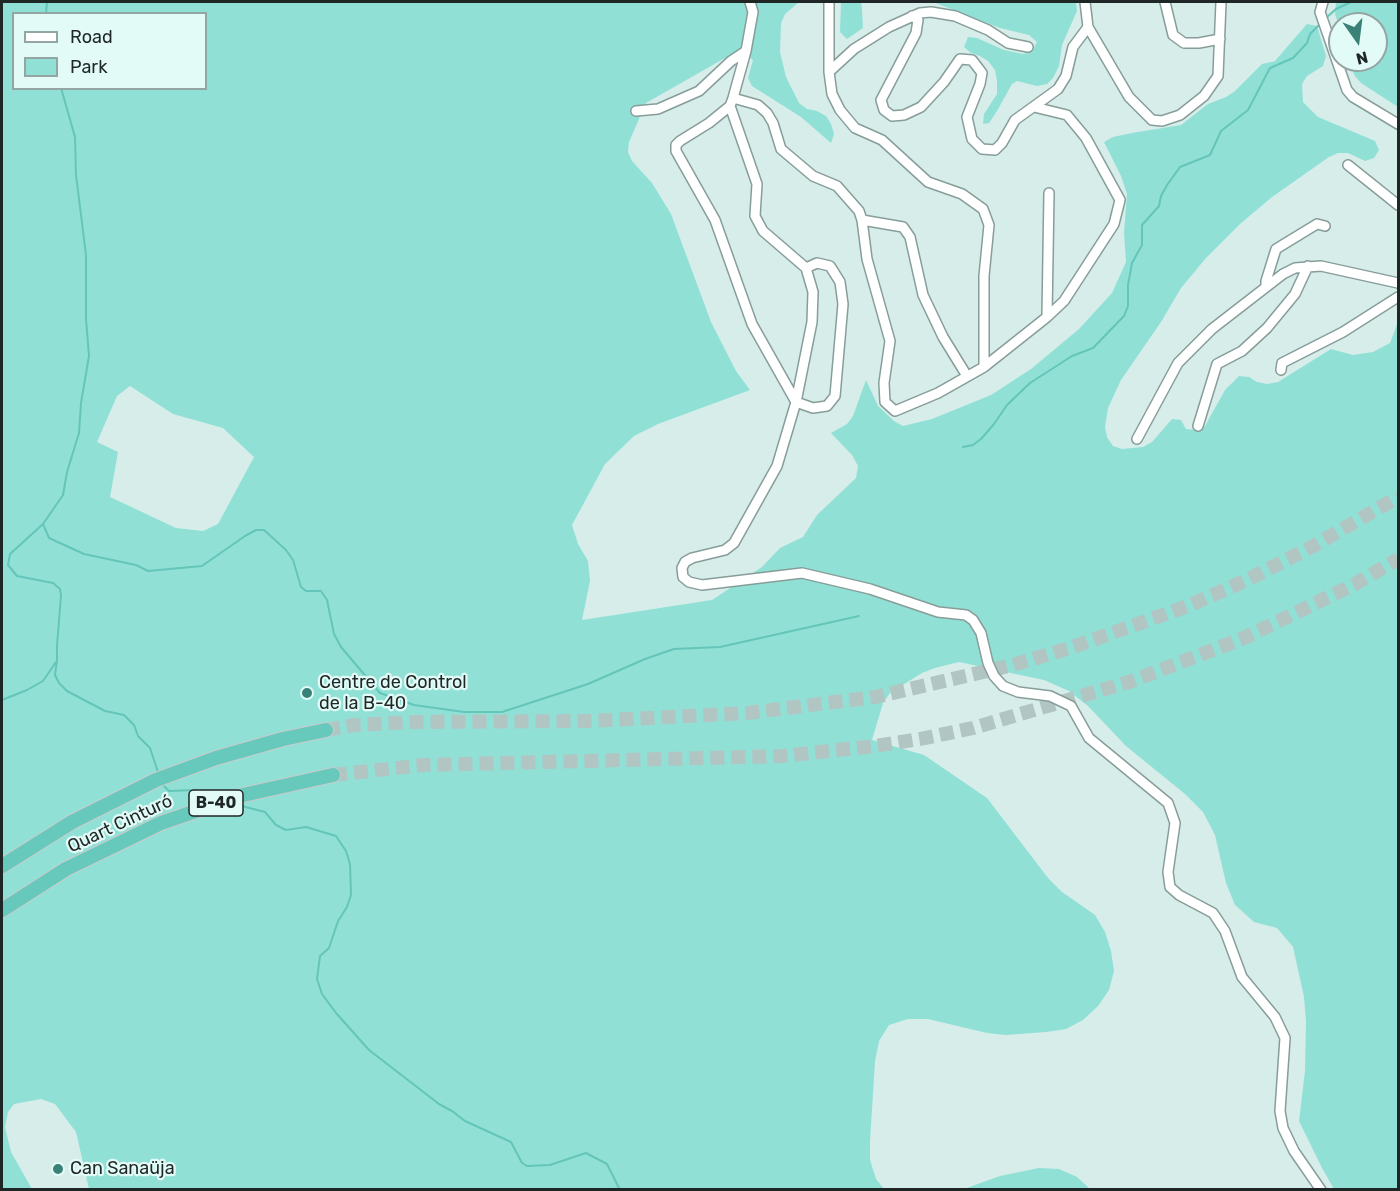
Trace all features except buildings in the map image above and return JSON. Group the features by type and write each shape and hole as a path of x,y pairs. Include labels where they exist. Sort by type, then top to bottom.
{"highway":[{"name":"Quart Cinturó","path":"2,866 44,838 107,803 156,780 216,758 326,730"},
{"name":"Quart Cinturó","path":"2,910 66,869 136,833 211,804 333,775"}],"street":[{"path":"750,2 753,12 746,51 732,102 709,123 680,141 676,145 676,151 715,220 752,324 796,402 813,408 827,406 835,396 843,304 840,282 830,266 817,263 806,268"},
{"path":"829,2 829,72 832,94 840,110 855,128 882,140 928,182 962,194 983,209 989,225 984,276 984,367"},
{"path":"1085,2 1088,27 1129,97 1152,120 1162,121 1180,115 1204,96 1218,76 1221,2"},
{"path":"1165,2 1173,35 1184,43 1220,39"},
{"path":"1311,2 1322,4 1322,21 1347,90 1353,98 1398,124"},
{"path":"829,72 854,49 912,16 931,12 955,16 988,30 1008,43 1028,47"},
{"path":"912,16 918,20 916,33 882,100 884,110 892,116 904,115 921,107 944,82 960,59 972,60 982,73 967,117 972,139 982,148 995,150 1002,143 1015,120 1058,89 1066,76 1073,47 1088,27"},
{"path":"636,111 658,109 699,91 731,61 746,51"},
{"path":"732,102 758,105 768,113 781,149 813,176 837,186 859,211 867,259 890,341 884,383 885,402 895,411 938,393 984,367 1047,317 1065,301 1114,224 1120,200 1086,138 1067,115 1034,106"},
{"path":"732,102 757,184 755,216 763,231 806,268 813,292 812,322 796,402 777,466 734,543 725,550 692,558 682,568 683,577 689,582 702,585 802,573 870,589 928,609 966,615 973,620 981,633 988,663 994,676 1003,686 1018,692 1050,696 1071,706 1089,738 1168,803 1175,823 1168,872 1170,887 1179,895 1213,913 1225,931 1242,977 1275,1017 1285,1038 1280,1111 1282,1128 1294,1151 1321,1190"},
{"path":"1348,165 1398,205"},
{"path":"1047,317 1049,194"},
{"path":"862,220 903,227 910,237 923,295 943,337 967,376"},
{"path":"1266,286 1276,249 1317,224 1325,226"},
{"path":"1198,426 1217,364 1242,351 1267,328 1294,294 1308,266"},
{"path":"1137,439 1178,363 1212,329 1289,270 1308,266 1334,268 1398,283"},
{"path":"1281,370 1282,363 1343,332 1398,297"}],"green space":[{"path":"2,2 799,2 785,14 781,23 780,52 786,77 799,103 807,109 826,116 831,124 834,134 831,143 801,117 752,86 748,78 753,60 739,50 646,103 629,142 628,152 632,161 652,183 671,214 711,322 736,371 750,390 658,424 634,436 605,464 572,525 578,544 588,561 590,581 582,620 712,600 762,567 780,548 803,537 817,515 856,478 858,466 852,455 831,433 847,424 853,416 866,380 878,406 903,426 932,419 991,395 1031,369 1079,329 1112,293 1126,262 1124,233 1127,194 1104,142 1113,137 1181,125 1208,104 1235,91 1262,64 1275,61 1307,24 1317,26 1326,56 1323,66 1307,76 1302,84 1303,102 1318,117 1375,141 1379,150 1374,158 1365,161 1348,153 1338,153 1329,157 1272,197 1240,224 1206,258 1181,288 1161,322 1121,380 1108,408 1105,427 1107,437 1113,446 1122,449 1143,447 1152,442 1172,419 1181,420 1186,429 1196,430 1205,426 1225,390 1239,376 1267,384 1278,382 1331,349 1353,355 1373,352 1390,343 1398,322 1398,1189 1334,1189 1322,1168 1299,1121 1305,1071 1306,1021 1304,997 1293,947 1277,928 1254,922 1235,905 1226,883 1215,835 1203,812 1185,794 1126,746 1088,706 1069,691 1044,680 959,662 922,673 890,693 883,703 872,740 924,755 987,798 1048,878 1062,892 1095,915 1105,932 1114,971 1109,990 1098,1006 1083,1020 1066,1029 1006,1035 987,1033 928,1019 908,1019 889,1025 879,1041 875,1061 870,1141 870,1160 876,1179 884,1189 89,1189 76,1132 55,1104 41,1099 14,1104 8,1112 5,1127 11,1152 32,1189 2,1190","holes":["130,386 173,414 223,428 254,457 218,524 203,531 176,528 110,497 118,452 97,442 117,396"]},
{"path":"841,2 861,2 863,28 847,39 840,32"},
{"path":"933,2 1076,2 1077,11 1062,45 1059,66 1053,78 1047,84 1037,86 1017,81 1012,84 989,123 983,124 984,114 997,94 997,80 995,70 988,61 964,47 968,37 1023,54 1032,51 1037,42 1029,35 1000,28"},
{"path":"1336,2 1398,2 1398,107 1361,83 1353,72 1388,72 1388,12 1335,12"},
{"path":"1039,1168 1059,1169 1077,1177 1090,1189 964,1189 1000,1176"}],"waterway":[{"path":"46,12 47,2"},
{"path":"1325,19 1336,9 1351,2"},
{"path":"963,447 973,445 981,439 1007,405 1030,383 1072,356 1093,348 1124,316 1128,306 1128,285 1132,263 1142,245 1142,225 1159,206 1167,185 1180,167 1210,155 1221,131 1248,110 1270,68 1293,58 1321,23"},
{"path":"62,90 75,137 76,175 86,255 86,319 89,356 81,403 79,433 67,472 63,495 43,524 10,554 8,565 17,576 53,583 60,589 55,675 59,683 67,691 105,711 124,715 134,725 138,736 150,748 159,775"},
{"path":"43,524 49,538 84,554 136,565 148,571 202,566 245,536 256,530 264,530 286,550 293,560 301,587 306,591 321,591 327,600 334,634 341,647 380,693 414,705 464,712 502,712 588,684 674,649 720,647 859,616"},
{"path":"2,700 43,681 56,662"},
{"path":"161,783 169,791 195,790 214,798"},
{"path":"234,804 265,812 276,825 286,830 306,827 336,836 346,851 350,864 351,895 338,921 329,948 320,956 317,979 322,994 369,1050 465,1121 511,1142 522,1163 527,1166 550,1165 586,1153 607,1164 620,1190"}],"tunnel":[{"path":"326,730 355,725 414,722 589,721 747,713 875,697 1013,665 1070,648 1188,606 1249,579 1315,545 1398,497"},
{"path":"333,775 424,765 783,756 920,739 973,728 1129,682 1244,638 1355,584 1398,559"}],"place":[{"name":"Centre de Control de la B-40","path":"307,693"},
{"name":"Can Sanaüja","path":"58,1169"}]}
